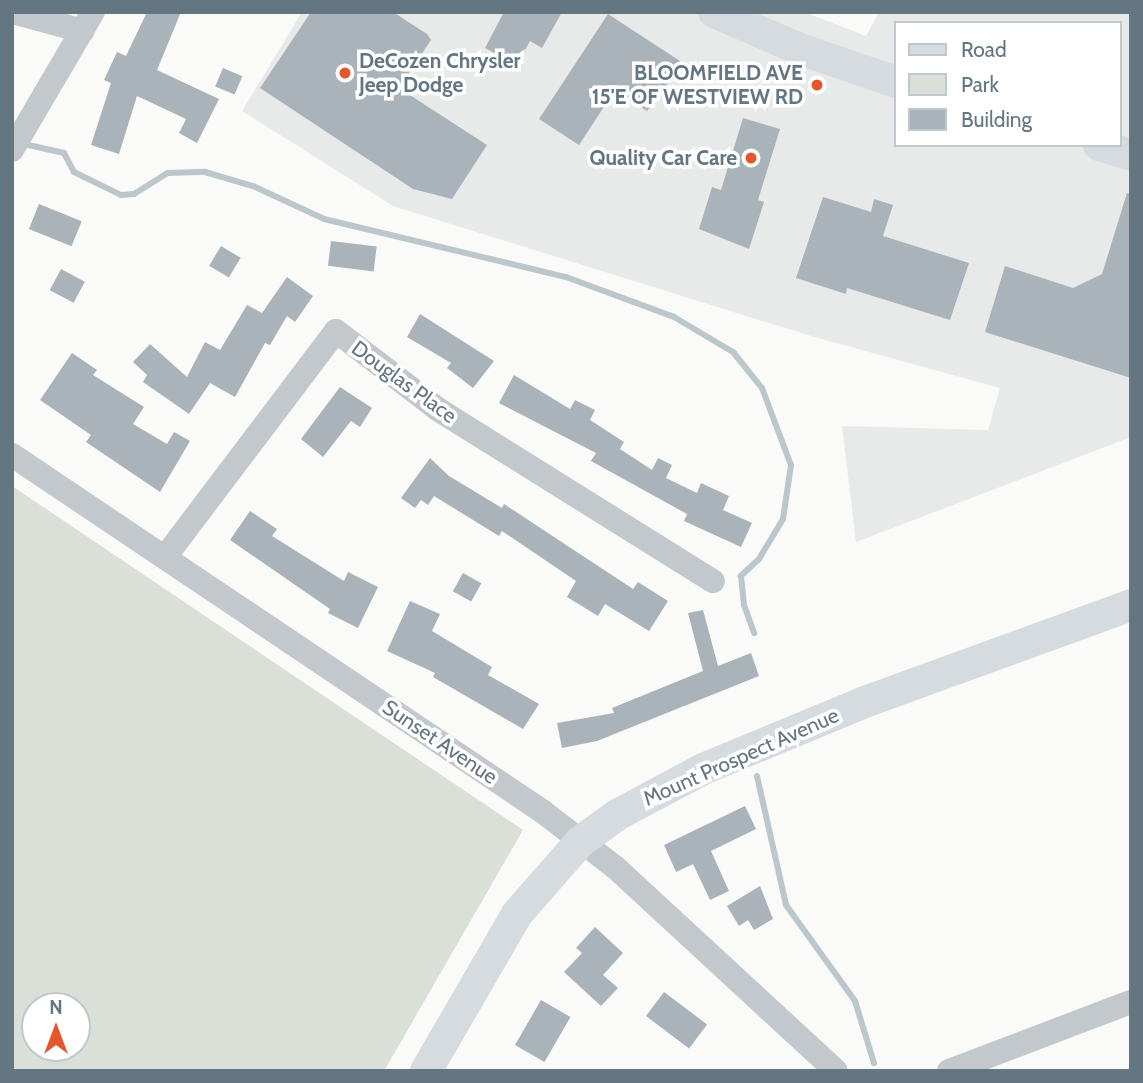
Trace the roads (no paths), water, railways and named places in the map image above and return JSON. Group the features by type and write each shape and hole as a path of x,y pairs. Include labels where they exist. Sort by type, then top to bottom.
{"main road":[{"path":"714,12 773,39 894,81"},
{"path":"1105,147 1131,155"},
{"name":"Mount Prospect Avenue","path":"426,1071 517,914 580,842 617,815 703,769 862,703 1131,605"}],"street":[{"path":"12,12 88,22 12,150"},
{"name":"Douglas Place","path":"165,557 336,331 439,410 713,581"},
{"name":"Sunset Avenue","path":"12,456 542,811 616,868 836,1071"},
{"path":"949,1071 995,1062 1131,1002"}],"waterway":[{"path":"24,144 64,153 74,172 121,195 134,194 168,173 205,172 253,186 324,219 566,277 674,317 733,352 762,388 791,465 783,519 759,559 741,576 744,605 754,633"},
{"path":"757,776 786,905 855,1001 874,1063"}],"place":[{"name":"DeCozen Chrysler Jeep Dodge","path":"345,73"},
{"name":"BLOOMFIELD AVE 15'E OF WESTVIEW RD","path":"817,85"},
{"name":"Quality Car Care","path":"751,158"}]}
